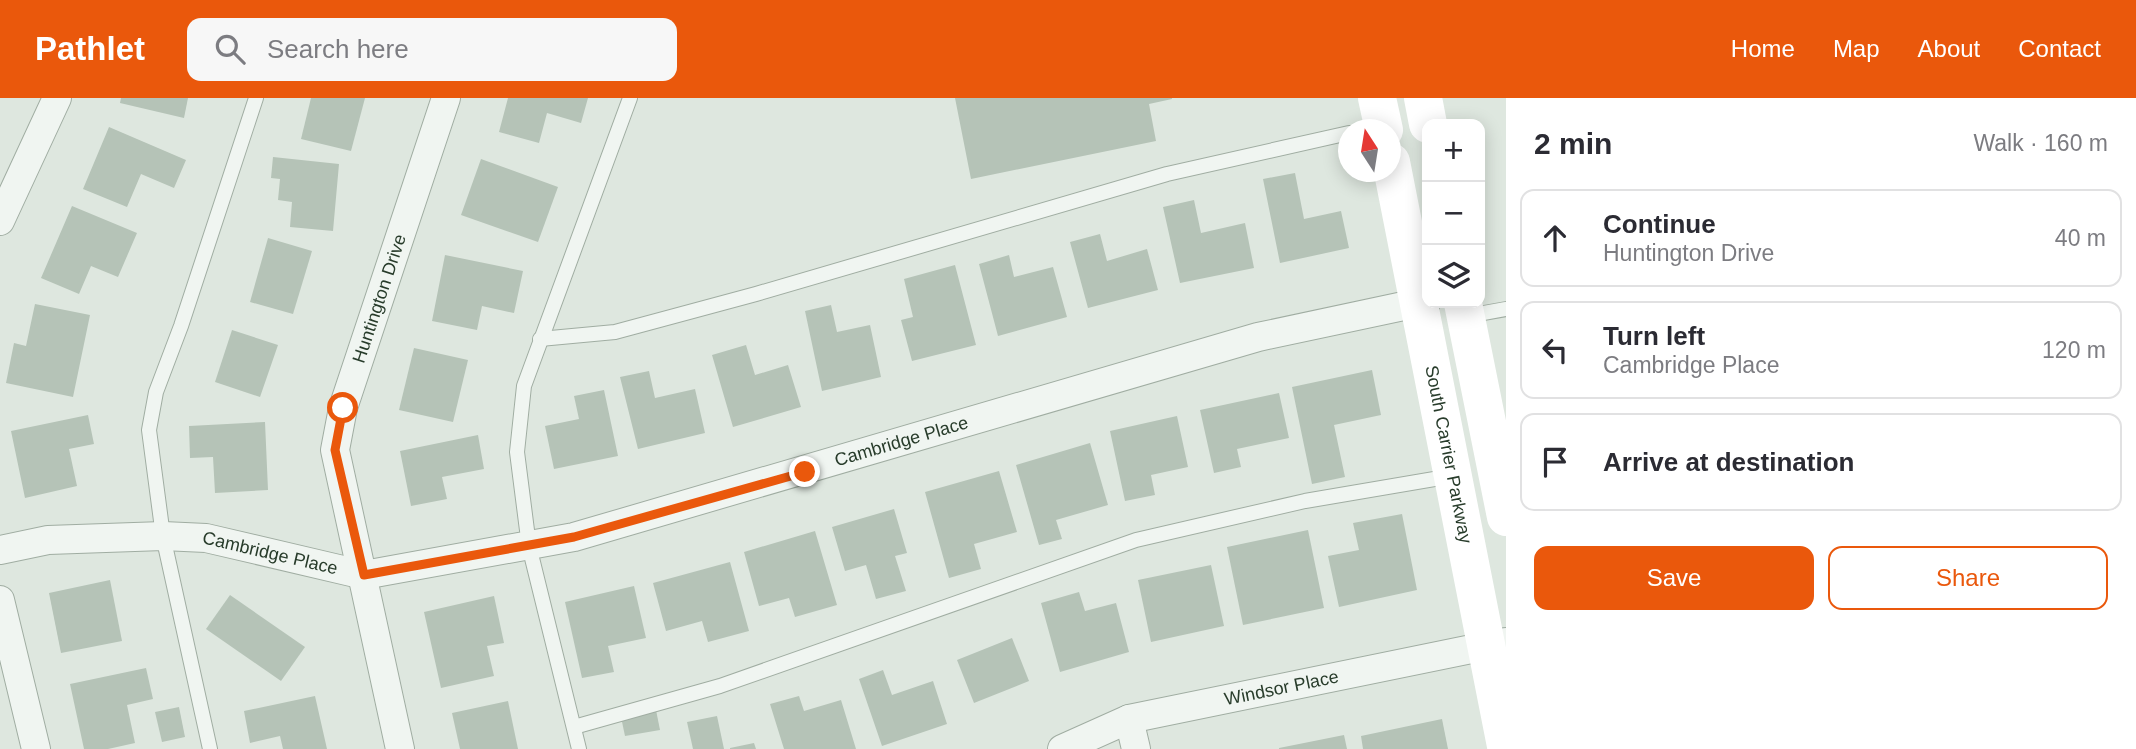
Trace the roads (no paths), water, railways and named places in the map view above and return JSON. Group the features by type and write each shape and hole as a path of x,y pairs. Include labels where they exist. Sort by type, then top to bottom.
{"main road":[{"path":"1423,98 1427,119"},
{"name":"South Carrier Parkway","path":"1390,182 1422,298"},
{"name":"South Carrier Parkway","path":"1424,308 1455,475 1498,660 1506,746"},
{"path":"1464,310 1501,470 1506,517"}],"street":[{"path":"0,221 57,98"},
{"name":"Huntington Drive","path":"400,749 335,450 343,408 446,98"},
{"name":"Cambridge Place","path":"0,550 48,540 163,536 206,538 364,575 574,537 805,472 1258,337 1422,302"},
{"path":"1455,475 1501,470"},
{"path":"0,600 36,749"},
{"name":"Windsor Place","path":"1062,749 1129,719 1498,660"},
{"path":"1129,719 1136,749"}],"lane":[{"path":"210,749 163,536 149,430 156,392 181,326 256,98"},
{"path":"579,749 529,546 517,452 524,386 630,98"},
{"path":"540,339 615,332 756,294 1167,174 1338,138"},
{"path":"1464,310 1506,310"},
{"path":"573,727 733,682 1136,540 1305,501 1455,475"}]}
